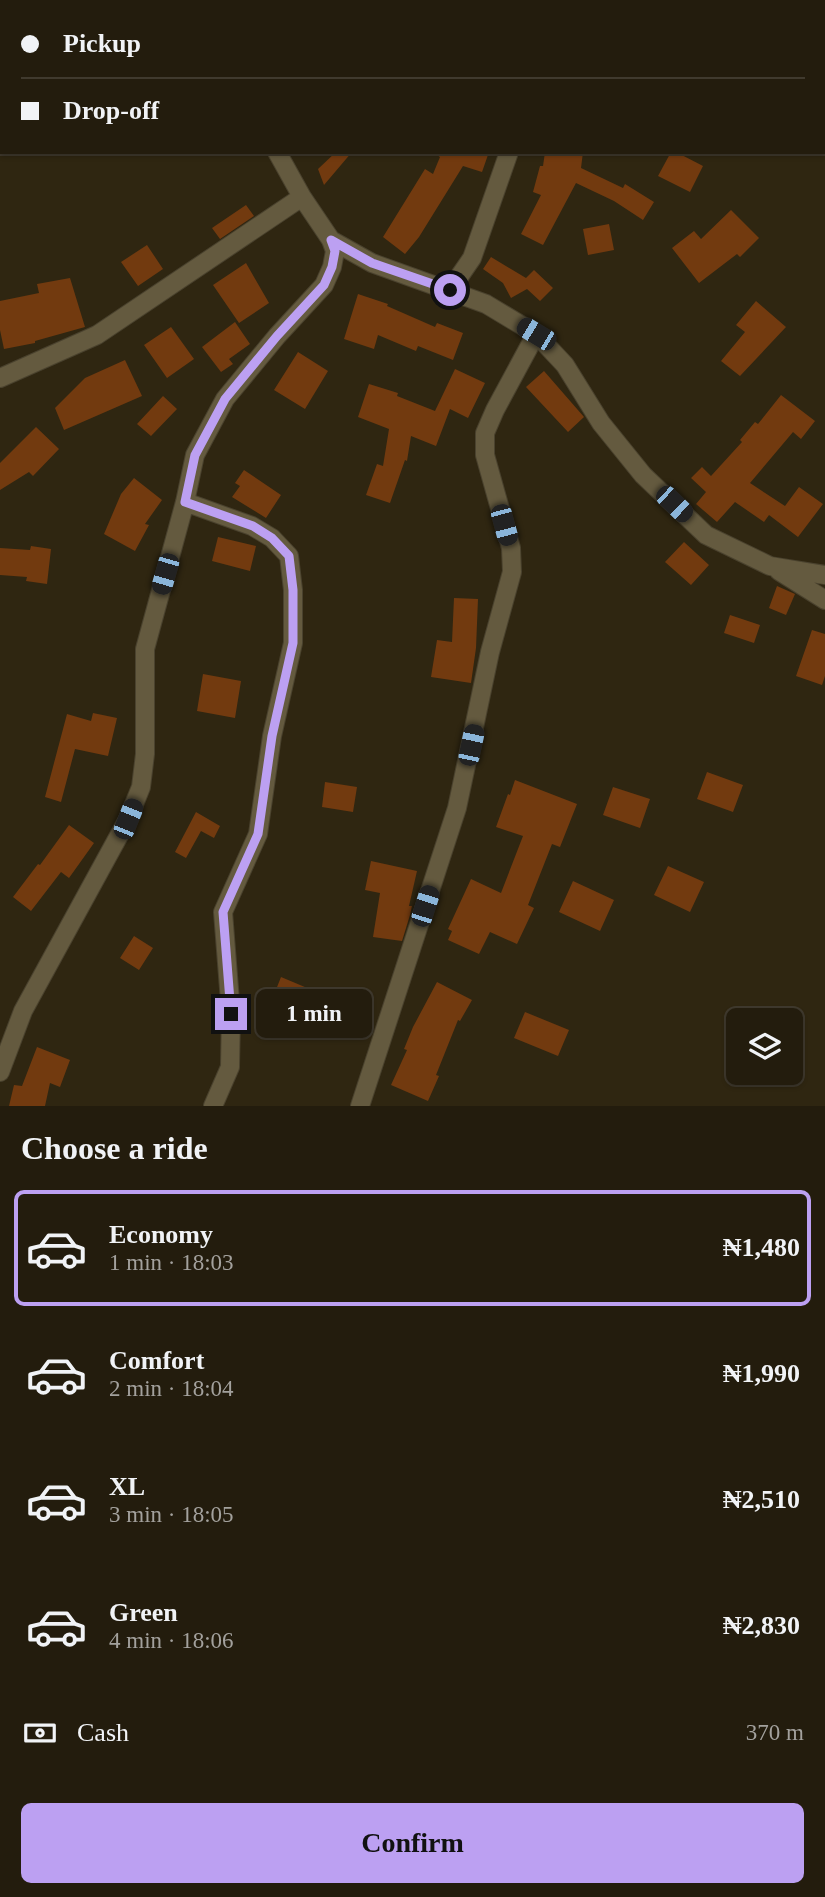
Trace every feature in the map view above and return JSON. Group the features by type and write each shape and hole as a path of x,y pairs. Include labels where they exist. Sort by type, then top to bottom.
{"street":[{"path":"0,1072 23,1011 128,819 141,787 145,754 145,649 195,455 225,399 324,285 332,267 335,251 331,240 302,197 278,154"},
{"path":"450,290 472,258 508,154"},
{"path":"0,378 97,335 302,197"},
{"path":"331,240 372,263 486,304 536,334 565,365 601,423 643,475 706,535 770,566 825,600"},
{"path":"360,1106 457,808 490,652 512,572 511,548 485,455 485,433 536,334"},
{"path":"185,502 253,526 272,538 289,556 293,590 293,643 272,736 258,834 223,912 231,1014 230,1067 213,1106"},
{"path":"770,566 825,575"}],"building":[{"path":"334,154 350,154 324,185 318,169"},
{"path":"435,154 488,154 482,172 463,166 419,237 405,254 383,237 425,169 433,174 440,157"},
{"path":"545,154 583,154 581,168 623,188 625,184 654,202 643,220 614,201 576,183 543,245 521,234 541,195 533,192 540,166 543,166"},
{"path":"670,154 680,154 703,166 690,192 658,176"},
{"path":"246,205 254,216 220,239 212,228"},
{"path":"731,210 759,238 740,257 737,254 699,283 672,248 694,231 701,239"},
{"path":"609,224 614,250 588,255 583,229"},
{"path":"147,245 163,269 138,286 121,262"},
{"path":"491,257 526,278 534,270 553,288 540,301 527,289 511,298 503,283 483,269"},
{"path":"246,263 269,303 239,323 213,285"},
{"path":"70,278 85,327 35,343 4,349 0,330 0,301 39,293 37,284"},
{"path":"358,294 388,304 387,306 435,327 437,323 463,333 453,360 418,346 416,351 378,335 374,349 344,339"},
{"path":"756,301 786,327 740,376 721,361 745,332 736,325"},
{"path":"235,322 250,344 229,359 233,364 221,372 202,347"},
{"path":"171,327 194,359 167,378 144,345"},
{"path":"298,352 328,371 305,409 274,390"},
{"path":"125,360 142,396 64,430 55,408 85,378"},
{"path":"455,369 485,383 468,418 450,409 436,446 411,436 407,461 405,460 390,503 366,495 377,464 383,466 389,429 358,417 369,384 398,393 397,396 435,411"},
{"path":"544,371 584,417 568,432 526,387"},
{"path":"781,395 815,421 801,439 793,432 750,483 785,506 799,487 823,504 798,537 769,515 764,522 735,502 717,522 696,504 706,492 691,478 702,467 711,476"},
{"path":"163,396 177,409 151,436 137,424"},
{"path":"36,427 59,449 33,476 29,472 0,490 0,463"},
{"path":"244,470 281,495 266,518 232,497 240,486 235,483"},
{"path":"134,478 162,500 145,524 149,525 135,551 104,534 121,494"},
{"path":"218,537 256,546 250,571 212,561"},
{"path":"684,542 709,565 691,585 665,562"},
{"path":"31,546 51,549 47,584 26,581 27,577 0,575 0,548 30,550"},
{"path":"777,586 795,594 786,615 769,608"},
{"path":"454,598 478,599 471,683 431,677 437,640 452,642"},
{"path":"730,615 760,625 754,643 724,633"},
{"path":"812,630 825,634 825,676 822,685 796,676"},
{"path":"203,674 241,681 235,718 197,711"},
{"path":"93,713 117,718 108,756 75,749 61,802 45,797 67,714 91,721"},
{"path":"707,772 743,785 733,812 697,799"},
{"path":"515,780 577,804 560,847 552,844 528,905 534,908 517,944 490,932 479,954 448,940 452,931 448,929 471,879 501,893 523,836 496,827"},
{"path":"325,782 357,787 353,812 322,807"},
{"path":"613,787 650,799 640,828 603,815"},
{"path":"196,812 220,826 214,838 201,831 186,858 175,852"},
{"path":"69,825 94,843 69,878 61,872 31,911 13,897"},
{"path":"371,861 417,871 409,906 412,906 402,941 373,937 380,893 365,890"},
{"path":"668,866 704,882 690,912 654,895"},
{"path":"573,881 614,900 600,931 559,912"},
{"path":"134,936 153,948 139,970 120,958"},
{"path":"281,977 312,990 301,1017 270,1005"},
{"path":"437,982 472,1000 460,1021 458,1020 428,1101 391,1085 407,1050 404,1049 413,1027"},
{"path":"525,1012 569,1030 558,1056 514,1038"},
{"path":"37,1047 70,1060 60,1087 50,1083 45,1106 9,1106 14,1085 22,1086"}],"route":[{"path":"231,1014 223,912 258,834 272,736 285,688 293,643 293,590 289,556 272,538 253,526 185,502 195,455 225,399 324,285 335,251 331,240 372,263 450,290"}]}
